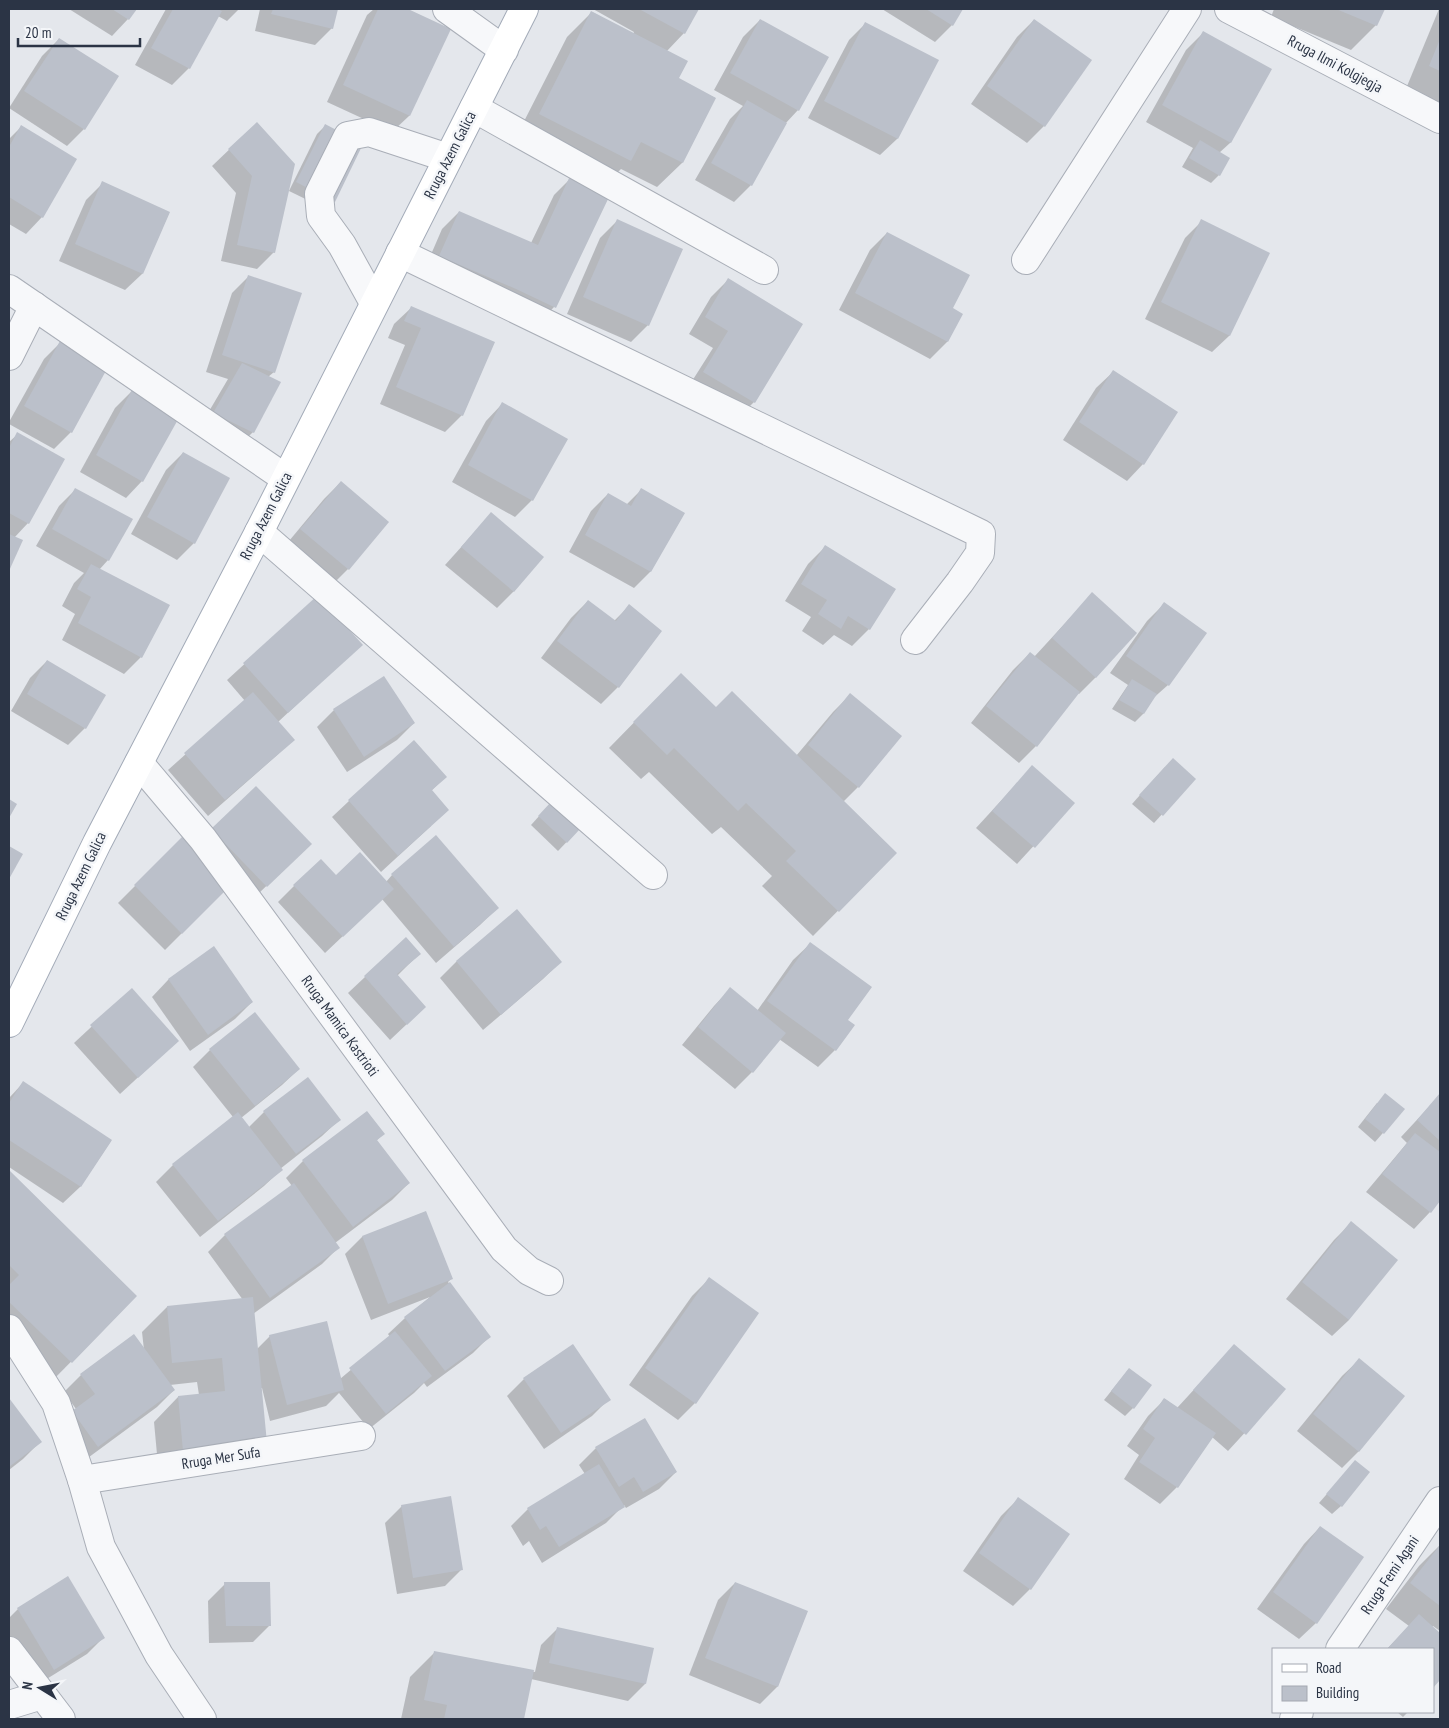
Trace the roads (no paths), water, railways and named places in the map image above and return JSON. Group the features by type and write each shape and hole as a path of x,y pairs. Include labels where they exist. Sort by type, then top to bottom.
{"main road":[{"name":"Rruga Azem Galica","path":"9,1023 97,843 259,532 524,9"}],"street":[{"path":"448,9 504,50"},
{"path":"1026,260 1187,9"},
{"name":"Rruga Ilmi Kolgjegja","path":"1229,9 1440,119"},
{"path":"474,108 764,270"},
{"path":"374,303 342,245 321,216 319,194 348,136 369,132 448,158"},
{"path":"400,253 982,534 980,553 915,640"},
{"path":"9,289 285,478"},
{"path":"9,356 34,306"},
{"path":"259,532 653,875"},
{"name":"Rruga Mamica Kastrioti","path":"139,763 203,839 504,1249 529,1271 549,1281"},
{"path":"9,1329 56,1403 102,1547 159,1655 202,1719"},
{"name":"Rruga Mer Sufa","path":"82,1480 361,1436"},
{"name":"Rruga Femi Agani","path":"1341,1648 1440,1501"},
{"path":"9,1651 61,1719"},
{"path":"9,1705 42,1695"}]}
